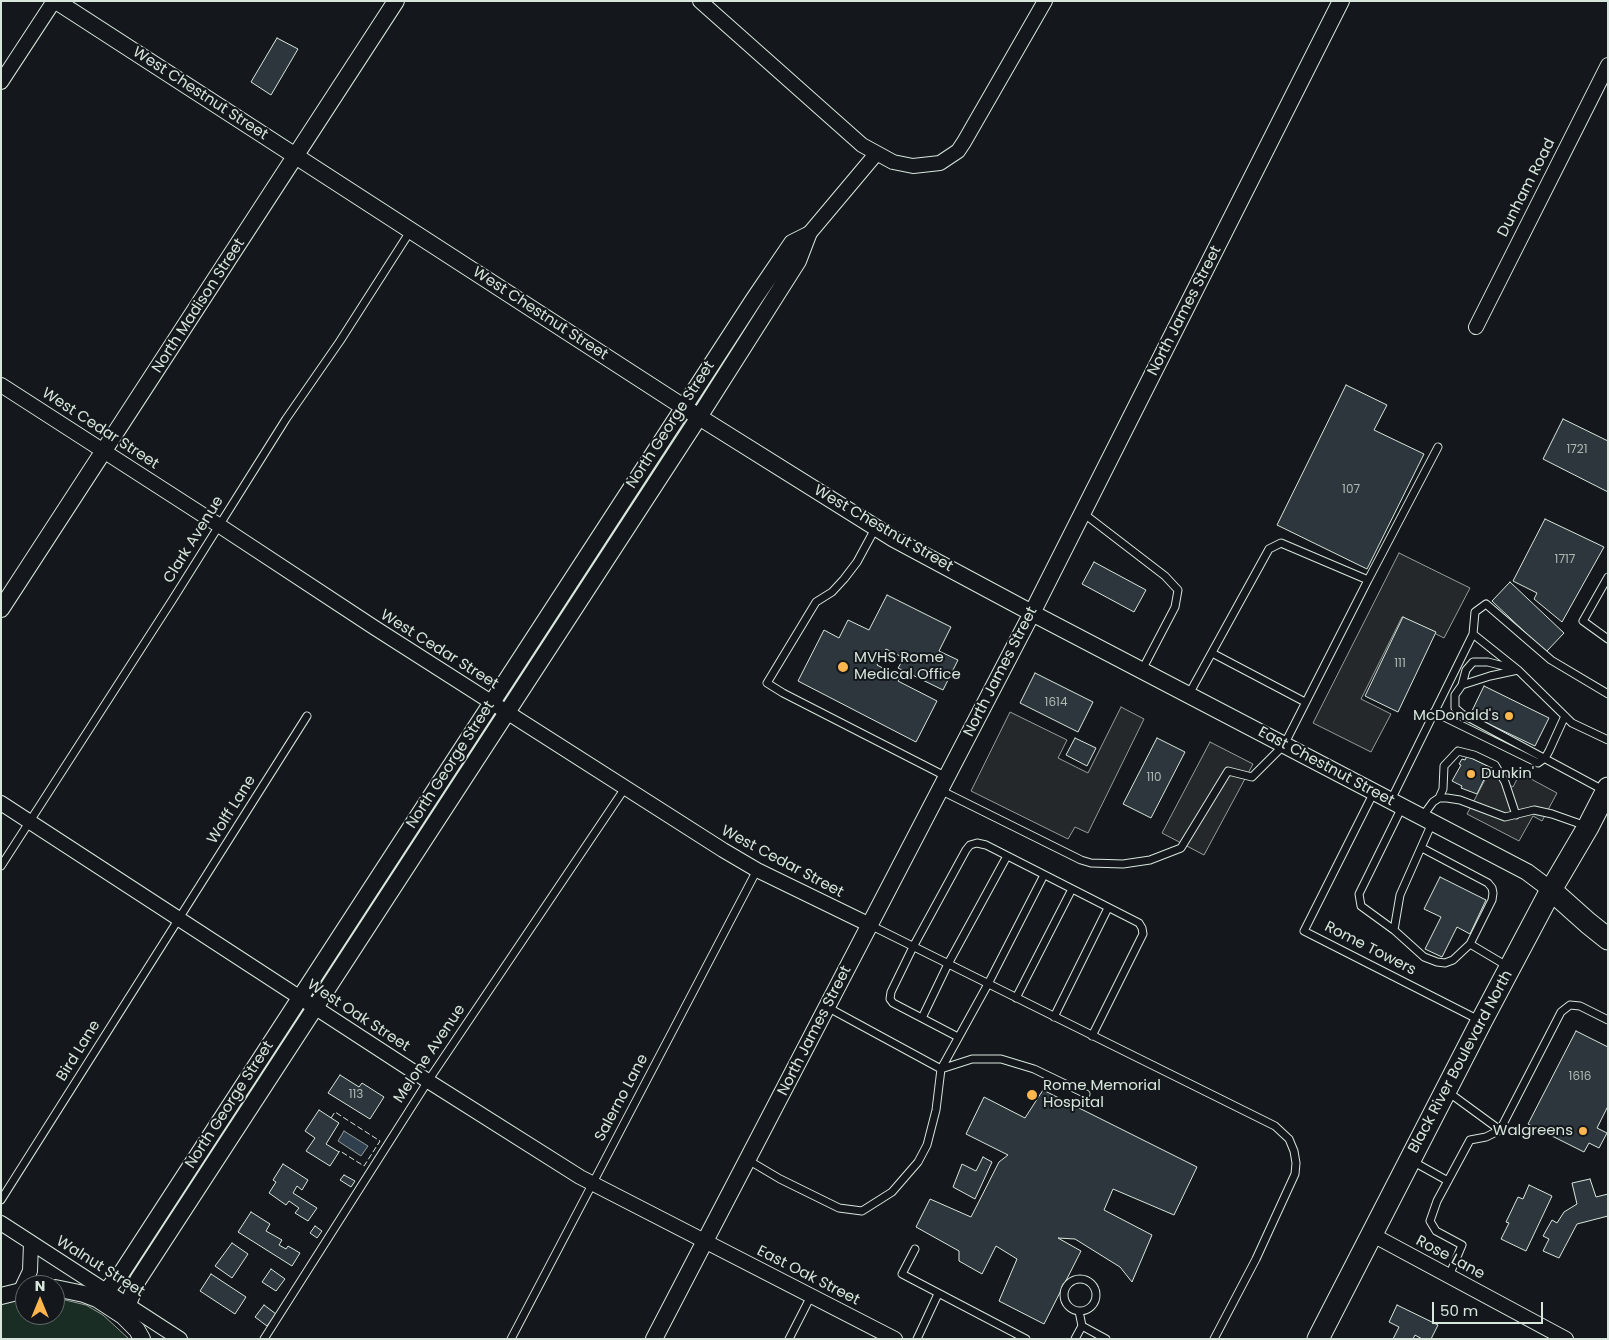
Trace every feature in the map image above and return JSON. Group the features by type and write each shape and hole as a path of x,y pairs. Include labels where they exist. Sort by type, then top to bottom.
{"main road":[{"name":"Black River Boulevard North","path":"1318,1339 1481,1022 1607,790"},
{"name":"East Chestnut Street","path":"1552,890 1588,924 1608,939"}],"street":[{"path":"1,82 55,1"},
{"name":"West Chestnut Street","path":"55,1 699,417 876,527 1032,613"},
{"name":"North Madison Street","path":"1,609 396,1"},
{"path":"700,1 862,145 893,162 913,166 940,164 958,151 1045,1"},
{"name":"North James Street","path":"654,1339 1032,613 1341,1"},
{"name":"Dunham Road","path":"1476,327 1608,65"},
{"name":"North George Street","path":"125,1310 138,1280 699,417 798,260 808,235 876,154"},
{"name":"North George Street","path":"102,1294 122,1272 683,406 792,243 808,235"},
{"name":"West Cedar Street","path":"1,385 374,628 625,788 757,870 870,925"},
{"name":"East Chestnut Street","path":"1032,613 1526,872 1552,890"},
{"name":"West Oak Street","path":"1,803 428,1081 592,1183 706,1241"},
{"name":"Walnut Street","path":"1,1223 102,1294"},
{"name":"Rose Lane","path":"1371,1234 1566,1339"},
{"name":"East Oak Street","path":"706,1241 895,1339"},
{"path":"29,1275 31,1243"},
{"path":"65,1290 84,1294 102,1294 125,1310 142,1339"},
{"path":"1,1296 15,1292"},
{"name":"Walnut Street","path":"125,1310 180,1339"}],"lane":[{"name":"Clark Avenue","path":"1,866 220,526 286,419 340,341 411,230"},
{"path":"876,527 857,562 832,592 816,602 767,683 943,784 1081,860 1091,863 1122,864 1150,860 1181,848 1228,771 1252,776 1284,745 1438,447"},
{"path":"1083,513 1165,576 1178,590 1175,607 1142,670"},
{"path":"1189,695 1269,549 1281,543 1368,580"},
{"path":"1608,577 1583,622 1608,639"},
{"path":"1422,848 1488,883 1492,888 1492,900 1470,944 1446,963 1437,962 1424,956 1394,930 1361,906 1359,894 1434,712 1474,634 1475,612 1486,604 1551,660 1608,694"},
{"path":"1474,634 1518,670 1572,723 1608,740"},
{"path":"1212,653 1305,702"},
{"path":"1518,670 1488,662 1473,662 1466,670 1462,685 1455,695 1455,708 1462,714 1607,790"},
{"path":"1462,685 1518,670"},
{"path":"1434,712 1538,764 1545,758 1565,716"},
{"name":"Wolff Lane","path":"179,918 307,716"},
{"path":"1394,930 1400,895 1422,848 1427,820 1433,802 1439,798 1443,789 1444,766 1458,751 1474,755 1495,765 1506,782 1516,815"},
{"name":"Melone Avenue","path":"264,1339 428,1081 625,788"},
{"name":"Rome Towers","path":"1374,792 1304,931 1481,1022"},
{"path":"1439,798 1460,800 1505,817 1534,810 1552,814 1588,827"},
{"path":"958,1037 892,1003 890,999 891,992 913,947 970,845 977,843 986,845 1139,924 1143,934 1092,1036"},
{"path":"922,1018 948,964 1007,856"},
{"name":"Salerno Lane","path":"511,1339 757,870"},
{"path":"748,1160 780,1179 839,1208 862,1211 892,1192 918,1162 927,1145 936,1110 941,1069 988,984 1044,875"},
{"path":"1016,998 1072,889"},
{"path":"1054,1017 1108,908"},
{"name":"Bird Lane","path":"1,1200 179,918"},
{"path":"870,925 1275,1126 1289,1139 1294,1151 1295,1174 1256,1259 1214,1339"},
{"path":"1470,944 1510,967"},
{"path":"1449,1276 1462,1245 1436,1231 1430,1221 1437,1201 1470,1140 1500,1130 1561,1012 1570,1005 1580,1006 1608,1020"},
{"path":"827,1007 941,1069 972,1059 1001,1059 1034,1069 1086,1094"},
{"path":"1446,1090 1500,1130"},
{"path":"1410,1159 1448,1181"},
{"path":"914,1249 902,1274 1026,1339"},
{"path":"1083,1280 1095,1289 1096,1299 1090,1308 1079,1311 1068,1306 1064,1296 1065,1290 1072,1281 1083,1280"},
{"path":"917,1339 938,1294"},
{"path":"789,1339 810,1296"},
{"path":"1075,1339 1082,1326 1079,1311"},
{"path":"1082,1326 1106,1339"}],"green space":[{"path":"15,1300 15,1325 65,1325 65,1300 86,1305 103,1315 129,1339 1,1339 1,1303"}],"shaded area":[{"path":"1399,553 1470,588 1444,638 1402,617 1361,699 1391,714 1371,752 1313,723"},
{"path":"1121,707 1144,719 1088,833 1075,827 1068,839 971,791 1010,712 1067,740 1058,758 1088,773"},
{"path":"1210,742 1253,764 1204,855 1162,833"},
{"path":"1520,773 1557,793 1542,821 1533,816 1519,841 1467,814 1488,774 1513,787"}],"water":[{"path":"344,1131 368,1146 361,1156 338,1141"}],"building":[{"path":"277,38 298,49 271,95 251,82"},
{"path":"1346,385 1387,405 1374,430 1424,454 1367,569 1277,525"},
{"path":"1563,419 1608,441 1608,492 1543,459"},
{"path":"1545,519 1604,547 1562,622 1534,599 1537,593 1513,581"},
{"path":"1094,562 1146,590 1134,612 1082,584"},
{"path":"1510,582 1564,633 1546,652 1492,601"},
{"name":"MVHS Rome Medical Office","path":"887,595 951,627 939,651 958,660 943,690 898,668 904,658 886,649 877,665 900,677 898,681 937,701 916,742 798,681 824,630 839,638 848,620 869,630"},
{"path":"1403,617 1436,632 1398,712 1365,696"},
{"path":"1035,673 1093,702 1078,732 1020,703"},
{"name":"McDonald's","path":"1484,686 1549,718 1535,746 1470,715"},
{"path":"1075,738 1096,748 1087,766 1066,755"},
{"path":"1157,738 1185,752 1151,818 1123,804"},
{"name":"Dunkin'","path":"1467,756 1490,767 1477,794 1461,788 1462,786 1452,781 1461,765 1459,764 1462,759 1465,760"},
{"path":"1440,877 1486,900 1470,934 1457,927 1442,957 1425,949 1441,917 1424,909"},
{"name":"Walgreens","path":"1576,1031 1608,1047 1608,1106 1597,1128 1607,1133 1599,1148 1589,1143 1584,1152 1528,1124"},
{"path":"340,1075 359,1087 362,1083 384,1097 370,1119 328,1093"},
{"path":"1043,1090 1197,1167 1174,1215 1113,1189 1104,1210 1152,1235 1132,1282 1120,1267 1075,1239 1058,1238 1081,1251 1044,1324 999,1301 1017,1259 996,1246 982,1274 959,1261 959,1251 916,1227 930,1199 971,1217 999,1162 1008,1155 966,1134 984,1097 1025,1118"},
{"path":"319,1110 339,1123 326,1144 339,1152 330,1166 306,1151 315,1138 305,1131"},
{"path":"983,1157 992,1162 975,1199 953,1187 962,1164 976,1171"},
{"path":"283,1164 308,1180 302,1190 297,1186 293,1193 317,1208 308,1221 295,1213 299,1208 289,1201 286,1205 269,1193 276,1182 273,1180"},
{"path":"344,1175 355,1181 351,1187 340,1180"},
{"path":"1590,1179 1596,1197 1608,1194 1608,1216 1577,1224 1559,1258 1543,1251 1549,1239 1543,1236 1552,1220 1557,1223 1564,1212 1577,1204 1572,1183"},
{"path":"1529,1185 1552,1196 1526,1251 1501,1239 1509,1223 1506,1222 1518,1197 1523,1199"},
{"path":"251,1212 270,1224 266,1231 282,1240 279,1245 286,1249 288,1246 300,1253 292,1266 238,1232"},
{"path":"315,1226 322,1231 317,1238 310,1233"},
{"path":"232,1243 248,1254 232,1278 215,1266"},
{"path":"271,1269 285,1279 276,1291 262,1282"},
{"path":"211,1274 246,1297 235,1314 200,1291"},
{"path":"264,1305 276,1314 267,1326 255,1317"},
{"path":"1397,1305 1438,1325 1431,1339 1422,1339 1415,1335 1413,1339 1393,1339 1399,1327 1389,1322"}],"fence":[{"path":"331,1118 335,1112 380,1141 364,1166 339,1152"}],"place":[{"name":"MVHS Rome Medical Office","path":"843,667"},
{"name":"McDonald's","path":"1509,716"},
{"name":"Dunkin'","path":"1471,774"},
{"name":"Rome Memorial Hospital","path":"1032,1095"},
{"name":"Walgreens","path":"1583,1131"}]}
